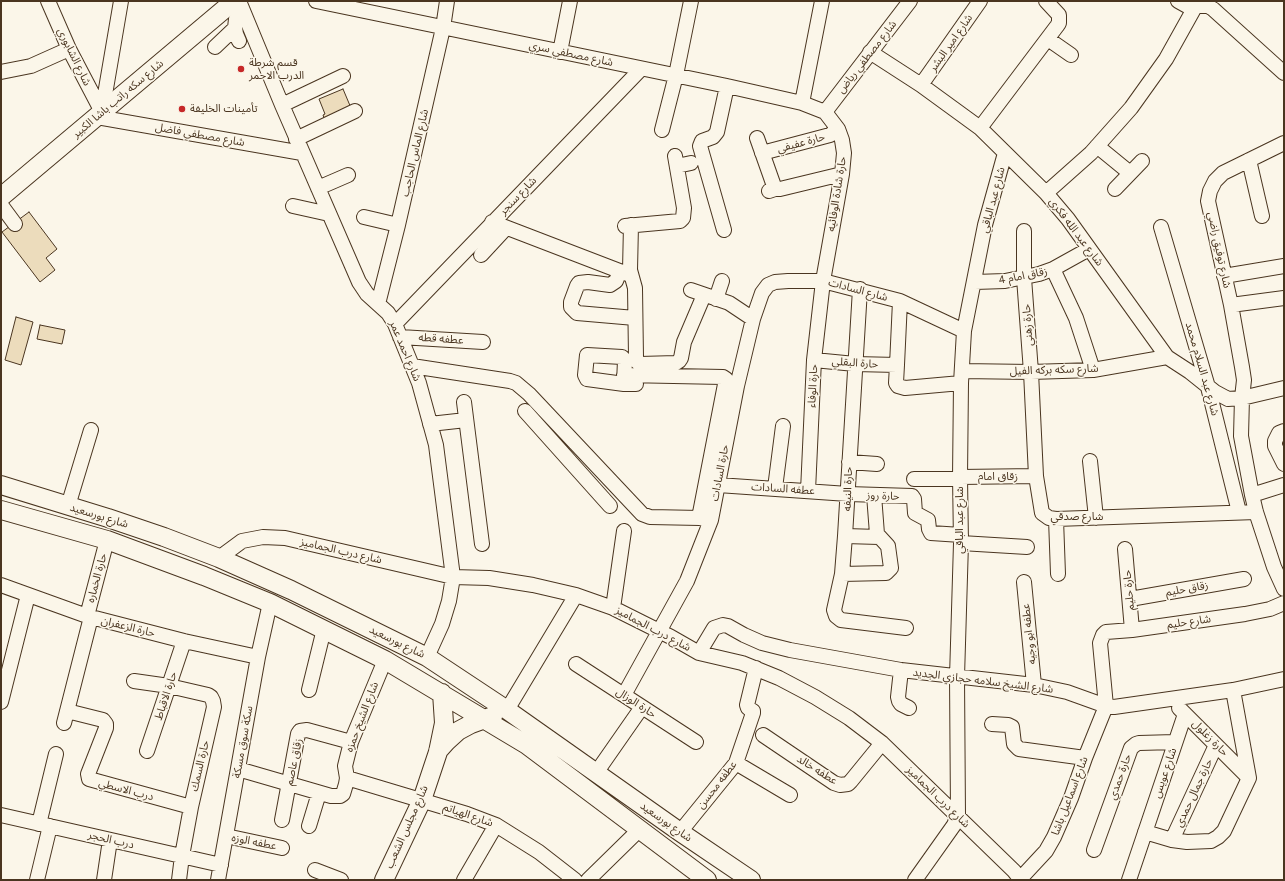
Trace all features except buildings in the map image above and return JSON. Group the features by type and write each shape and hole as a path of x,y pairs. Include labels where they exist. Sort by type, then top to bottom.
{"main road":[{"name":"شارع سكه راتب باشا الكبير","path":"1,197 99,114 239,3"},
{"name":"شارع بورسعيد","path":"1,485 150,532 219,558 291,590 427,656 751,880"},
{"name":"شارع بورسعيد","path":"1,510 107,540 204,576 270,603 385,660 526,745 558,767 639,830 707,880"},
{"name":"شارع مجلس الشعب","path":"384,880 422,800 438,752 444,723 442,693"},
{"name":"شارع مجلس الشعب","path":"438,752 447,740 458,731 471,724 507,710"}],"street":[{"name":"شارع الشابوري","path":"48,1 99,114"},
{"path":"99,114 121,1"},
{"name":"شارع مصطفي سري","path":"316,1 727,86 802,103 825,112"},
{"name":"شارع الماس الحاجب","path":"378,304 398,225 443,28 447,1"},
{"path":"560,52 570,1"},
{"path":"662,130 676,75 691,1"},
{"path":"802,103 822,1"},
{"name":"شارع مصطفي رياض","path":"825,112 910,1"},
{"name":"شارع امير البشر","path":"921,85 980,1"},
{"path":"980,128 1058,26 1060,19 1057,12 1046,1"},
{"path":"1178,1 1187,6 1208,6 1213,9 1284,74"},
{"path":"215,47 237,35 236,19 239,3"},
{"name":"شارع احمد عمر","path":"239,3 302,153 359,282 367,294 388,313 397,330 419,383 436,446 454,577 442,624 427,656"},
{"path":"1046,193 1097,146 1131,108 1166,59 1195,7"},
{"path":"1048,39 1070,55"},
{"path":"1,72 31,66 70,49"},
{"name":"شارع عبد الله فكري","path":"870,52 921,85 980,128 1046,193 1068,219 1167,357"},
{"name":"شارع سنجر","path":"397,330 492,222 640,69"},
{"path":"282,105 343,76"},
{"path":"724,230 700,146 702,141 713,137 717,132 727,86"},
{"path":"296,138 354,111"},
{"name":"حارة شادة الوفائيه","path":"823,281 842,174 844,153 842,140 838,129 825,112"},
{"name":"شارع مصطفي فاضل","path":"99,114 302,153"},
{"name":"حارة عفيفي","path":"759,155 830,135 838,129"},
{"path":"757,138 759,155 772,194 780,189 842,174"},
{"name":"شارع توفيق راضي","path":"1284,143 1223,173 1215,181 1210,191 1208,202 1244,380 1241,436 1252,495 1256,512 1274,566 1284,589"},
{"path":"1097,146 1130,173"},
{"name":"شارع عبد الباقي","path":"916,880 954,825 958,815 957,677 961,539 960,478 964,331 975,282 985,225 1005,153"},
{"path":"1249,160 1262,216"},
{"path":"635,318 577,313 571,307 571,302 579,283 588,282 610,285 625,273 628,225 680,221 683,218 684,208 676,161 691,163"},
{"path":"1115,188 1142,161"},
{"path":"318,188 348,175"},
{"path":"1,205 15,224"},
{"path":"293,206 329,214"},
{"path":"364,217 398,225"},
{"path":"492,222 625,273 635,288 636,357 637,362 640,364 676,363 681,358 684,342 704,295 722,281"},
{"name":"شارع عبد السلام محمد","path":"1161,227 1208,387 1239,512"},
{"path":"481,255 506,228"},
{"name":"حارة زهني","path":"1024,231 1024,278 1031,372"},
{"name":"زقاق امام 4","path":"975,282 1005,281 1024,278 1054,269 1089,249"},
{"path":"1224,276 1284,266"},
{"path":"1054,269 1076,318 1093,370"},
{"name":"شارع السادات","path":"755,312 762,294 768,285 775,282 823,281 860,289 900,301 964,331"},
{"name":"حارة الوفاء","path":"808,491 814,360 823,281"},
{"name":"حارة النيفه","path":"860,289 846,536 842,574 834,610 838,619 906,628"},
{"path":"704,295 755,312"},
{"path":"1230,305 1284,298"},
{"path":"897,366 900,301"},
{"name":"حارة السادات","path":"624,695 687,581 705,519 718,485 731,385 755,312"},
{"name":"عطفه قطه","path":"397,330 483,342"},
{"path":"1167,357 1190,372 1208,387 1228,399 1242,398 1284,388"},
{"name":"شارع سكه بركه الفيل","path":"897,366 896,383 900,388 962,377 1031,372 1093,370 1167,357"},
{"name":"حارة البقلي","path":"814,360 897,366"},
{"path":"412,366 516,383 523,388 642,514 650,517 705,519 731,385 724,377 624,380"},
{"name":"شارع صدقي","path":"1031,372 1036,476 1042,513 1049,518 1096,518 1256,512"},
{"path":"464,402 482,544"},
{"path":"542,408 528,415 610,506"},
{"path":"430,424 466,420"},
{"path":"775,488 783,426"},
{"path":"68,506 91,430"},
{"path":"1282,432 1275,441 1275,446 1284,464"},
{"path":"1090,461 1096,518"},
{"path":"849,462 877,464"},
{"path":"590,484 603,472"},
{"name":"زقاق امام","path":"914,479 1036,476"},
{"name":"عطفه السادات","path":"718,485 848,494"},
{"path":"1252,495 1284,485"},
{"name":"حارة روز","path":"848,494 913,497 915,513 928,520 928,529 930,533 961,539"},
{"path":"842,574 886,573 890,570 891,566 888,546 879,537 876,531 874,495"},
{"path":"1056,519 1058,574"},
{"path":"613,608 624,531"},
{"path":"846,536 879,537"},
{"name":"شارع درب الجماميز","path":"219,558 242,541 263,537 285,538 454,577 489,578 533,585 576,595 613,608 699,653 742,663 779,678 815,697 849,718 882,742 958,815 1014,871 1021,880"},
{"path":"961,539 1027,547"},
{"name":"حارة الخماره","path":"89,617 107,540"},
{"name":"حارة حليم","path":"1125,549 1132,630"},
{"name":"زقاق حليم","path":"1130,599 1244,579"},
{"name":"عطفه ابو وجيه","path":"1024,582 1034,685"},
{"name":"حارة الزعفران","path":"1,585 89,617 184,641 258,657"},
{"path":"1,702 2,687 28,595"},
{"path":"507,710 576,595"},
{"name":"سكة سوق مسكة","path":"218,880 258,657 270,603"},
{"name":"شارع حليم","path":"1106,706 1100,643 1106,632 1132,630 1245,614 1270,609 1284,603"},
{"name":"درب الاسطي","path":"89,617 66,717 103,720 106,724 106,728 88,774 89,779 191,807"},
{"name":"شارع الشيخ سلامه حجازي الجديد","path":"699,653 714,628 723,625 762,643 790,650 901,670 1034,685 1067,692 1106,706 1233,690 1284,679"},
{"path":"309,690 324,629"},
{"name":"حارة الاقباط","path":"147,751 184,641"},
{"name":"شارع الشيخ حمزه","path":"319,793 331,796 340,796 345,789 348,778 345,766 351,742 385,660"},
{"name":"حارة الوزال","path":"576,664 696,742"},
{"name":"عطفه محسن","path":"680,832 736,763 754,711 748,708 747,705 756,668"},
{"path":"901,670 898,697 901,704 909,708"},
{"path":"134,681 169,686"},
{"name":"حارة السمك","path":"169,686 208,695 212,697 214,707 191,807 179,880"},
{"path":"1145,832 1172,840 1202,842 1211,841 1224,831 1249,778 1233,690"},
{"name":"حارة زغلول","path":"1170,699 1249,778"},
{"name":"شارع اسماعيل باشا","path":"1021,880 1046,851 1054,837 1071,798 1106,706"},
{"path":"596,773 642,707"},
{"name":"شارع عويس","path":"1129,880 1185,714"},
{"path":"992,724 1008,725 1012,727 1014,744 1019,749 1085,758"},
{"name":"زقاق عاصم","path":"282,820 298,734 300,731 307,730 351,742"},
{"name":"عطفه خالد","path":"763,736 834,783 840,785 848,784 851,781 882,742"},
{"name":"حارة حمدي","path":"1094,850 1133,745 1140,743 1175,742"},
{"name":"حارة جمال حمدي","path":"1172,840 1216,745"},
{"path":"37,880 44,825 56,754"},
{"path":"736,763 790,795"},
{"path":"238,769 319,793 309,826"},
{"name":"شارع الهياتم","path":"348,778 467,814 496,825 539,852 575,880"},
{"name":"درب الحجر","path":"1,815 221,865"},
{"path":"464,880 496,825"},
{"path":"588,880 639,830"},
{"name":"عطفه الوزه","path":"226,836 282,848"},
{"path":"104,880 110,840"},
{"path":"315,870 341,880"}],"place":[{"name":"قسم شرطة الدرب الاحمر","path":"241,69"},
{"name":"تأمينات الخليفة","path":"182,109"}]}
